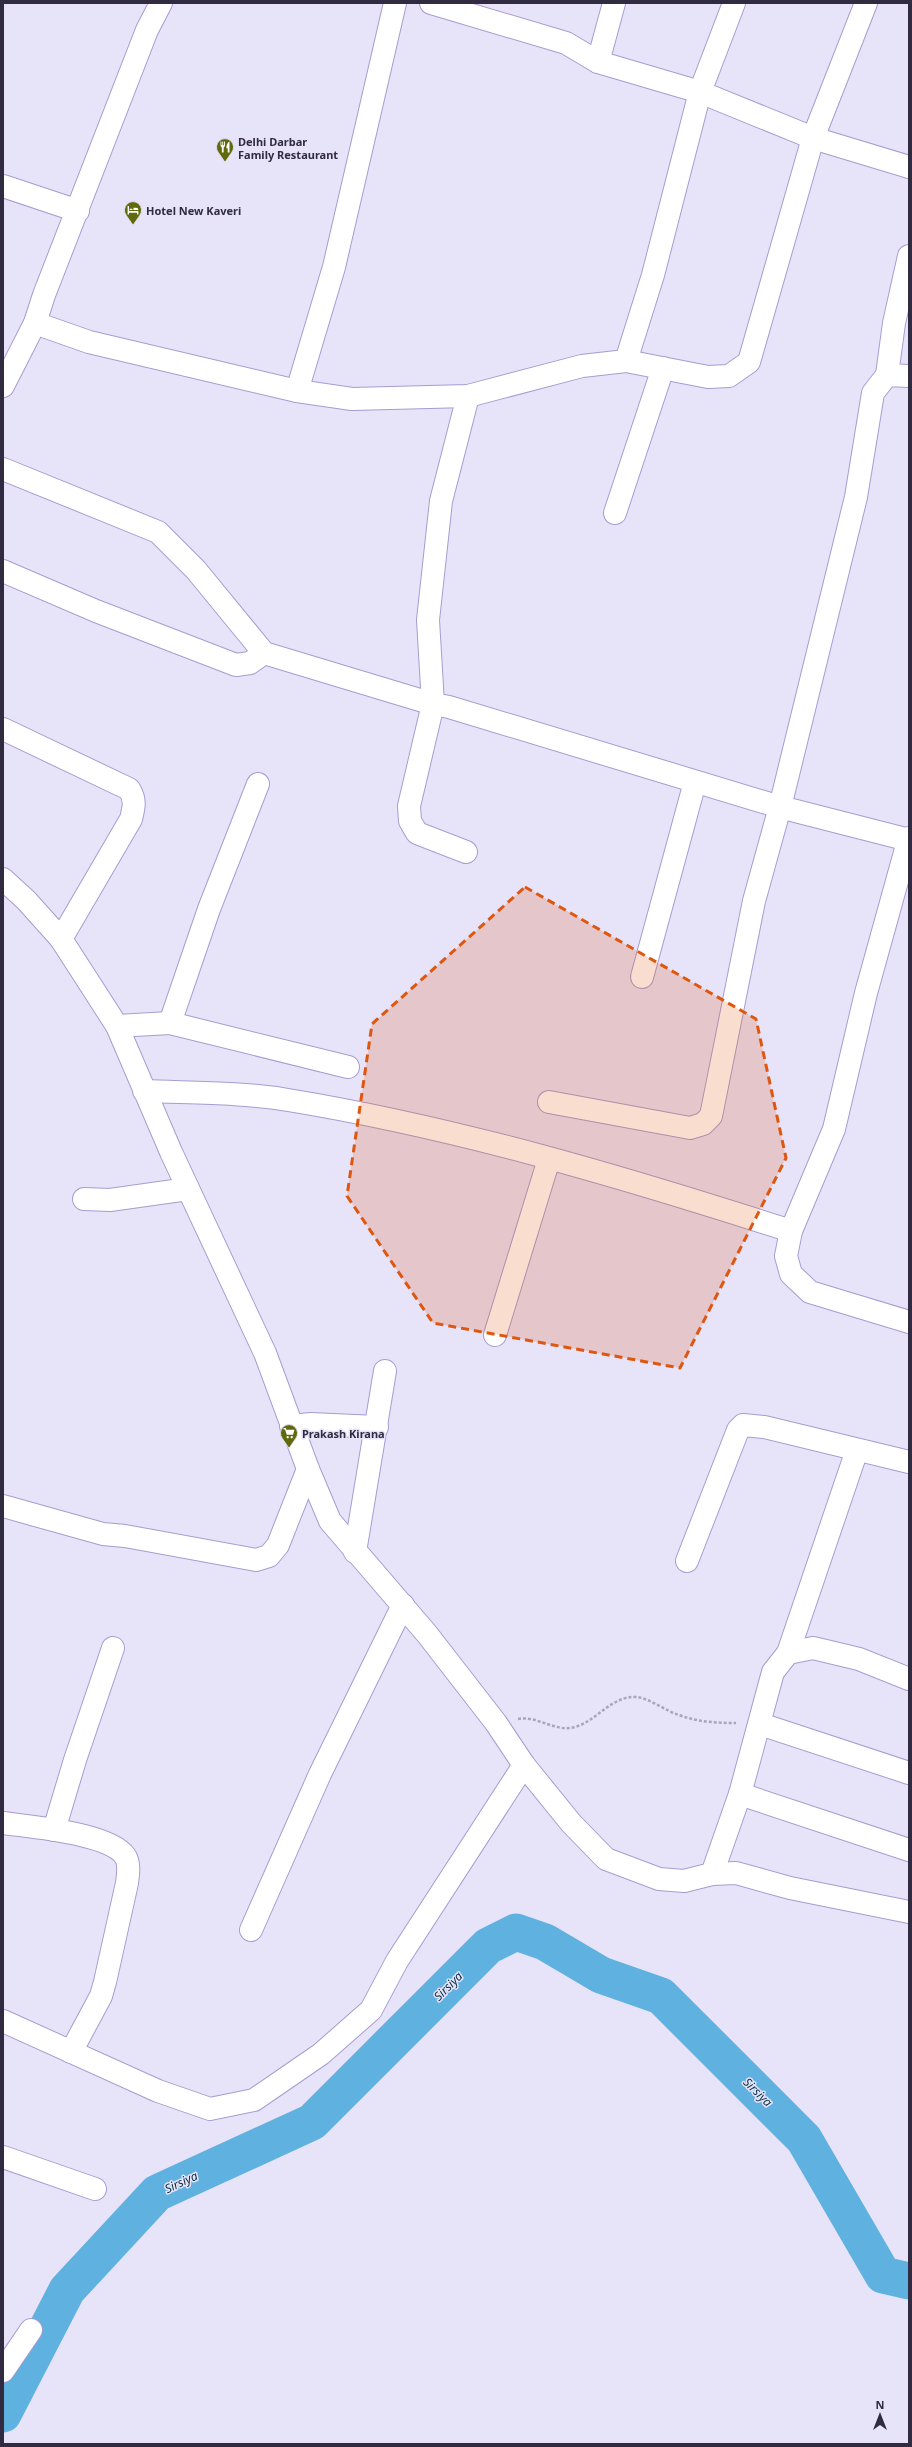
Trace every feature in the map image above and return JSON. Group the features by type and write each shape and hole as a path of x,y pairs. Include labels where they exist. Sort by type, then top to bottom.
{"street":[{"path":"5,379 35,323 44,295 78,211 147,30 161,3"},
{"path":"297,391 334,267 395,3"},
{"path":"431,3 566,43 598,62 700,92 813,138 909,167"},
{"path":"598,62 614,3"},
{"path":"626,361 653,276 700,92 734,3"},
{"path":"35,323 89,342 297,391 352,399 468,396 582,366 626,361 708,378 729,376 749,362 813,138 866,3"},
{"path":"3,186 78,211"},
{"path":"549,1102 690,1128 704,1124 711,1116 754,901 780,807 856,497 873,393 888,375 894,323 909,256"},
{"path":"616,513 663,368"},
{"path":"888,375 909,376"},
{"path":"466,852 417,832 410,821 408,806 433,704 428,620 440,509 468,396"},
{"path":"3,470 158,532 196,570 264,653 780,807 909,839 866,993 834,1129 791,1231 786,1256 791,1274 810,1292 909,1322"},
{"path":"3,571 236,665 250,663 264,653"},
{"path":"3,729 129,789 134,796 135,804 131,819 61,939"},
{"path":"642,977 695,782"},
{"path":"170,1023 209,909 258,784"},
{"path":"3,879 26,900 61,939 117,1026 144,1091 188,1189 265,1352 291,1426 330,1521 355,1552 403,1605 496,1723 524,1765 571,1823 606,1859 659,1880 684,1881 712,1874 736,1873 790,1888 909,1912"},
{"path":"117,1026 170,1023 348,1067"},
{"path":"144,1091 286,1099 435,1128 644,1184 791,1231"},
{"path":"495,1335 549,1159"},
{"path":"84,1199 110,1200 188,1189"},
{"path":"355,1552 377,1427 385,1371"},
{"path":"291,1426 311,1424 377,1427"},
{"path":"687,1561 738,1430 743,1426 764,1427 909,1462"},
{"path":"712,1874 740,1794 760,1724 772,1672 788,1653 857,1450"},
{"path":"3,1506 103,1534 125,1536 256,1560 268,1556 278,1545 308,1469"},
{"path":"252,1930 320,1774 403,1605"},
{"path":"54,1830 75,1760 113,1648"},
{"path":"788,1653 813,1648 859,1659 909,1679"},
{"path":"760,1724 909,1773"},
{"path":"3,2021 158,2091 210,2109 254,2100 321,2054 371,2010 397,1961 524,1765"},
{"path":"740,1794 909,1850"},
{"path":"3,1823 54,1830 109,1842 125,1856 128,1867 127,1883 105,1982 101,1996 71,2052"},
{"path":"3,2157 95,2189"},
{"path":"3,2371 31,2330"}],"path":[{"path":"496,1723 522,1718 566,1729 576,1727 616,1702 627,1698 638,1697 678,1715 701,1722 760,1724"}],"highlighted area":[{"path":"525,887 756,1019 786,1158 680,1368 433,1323 347,1196 372,1024"}],"waterway":[{"name":"Sirsiya","path":"3,2414 67,2290 157,2193 312,2122 488,1946 516,1932 545,1942 601,1975 661,1996 804,2139 883,2275 909,2281"}],"place":[{"name":"Delhi Darbar Family Restaurant","path":"225,162"},
{"name":"Hotel New Kaveri","path":"133,225"},
{"name":"Prakash Kirana","path":"289,1448"}]}
